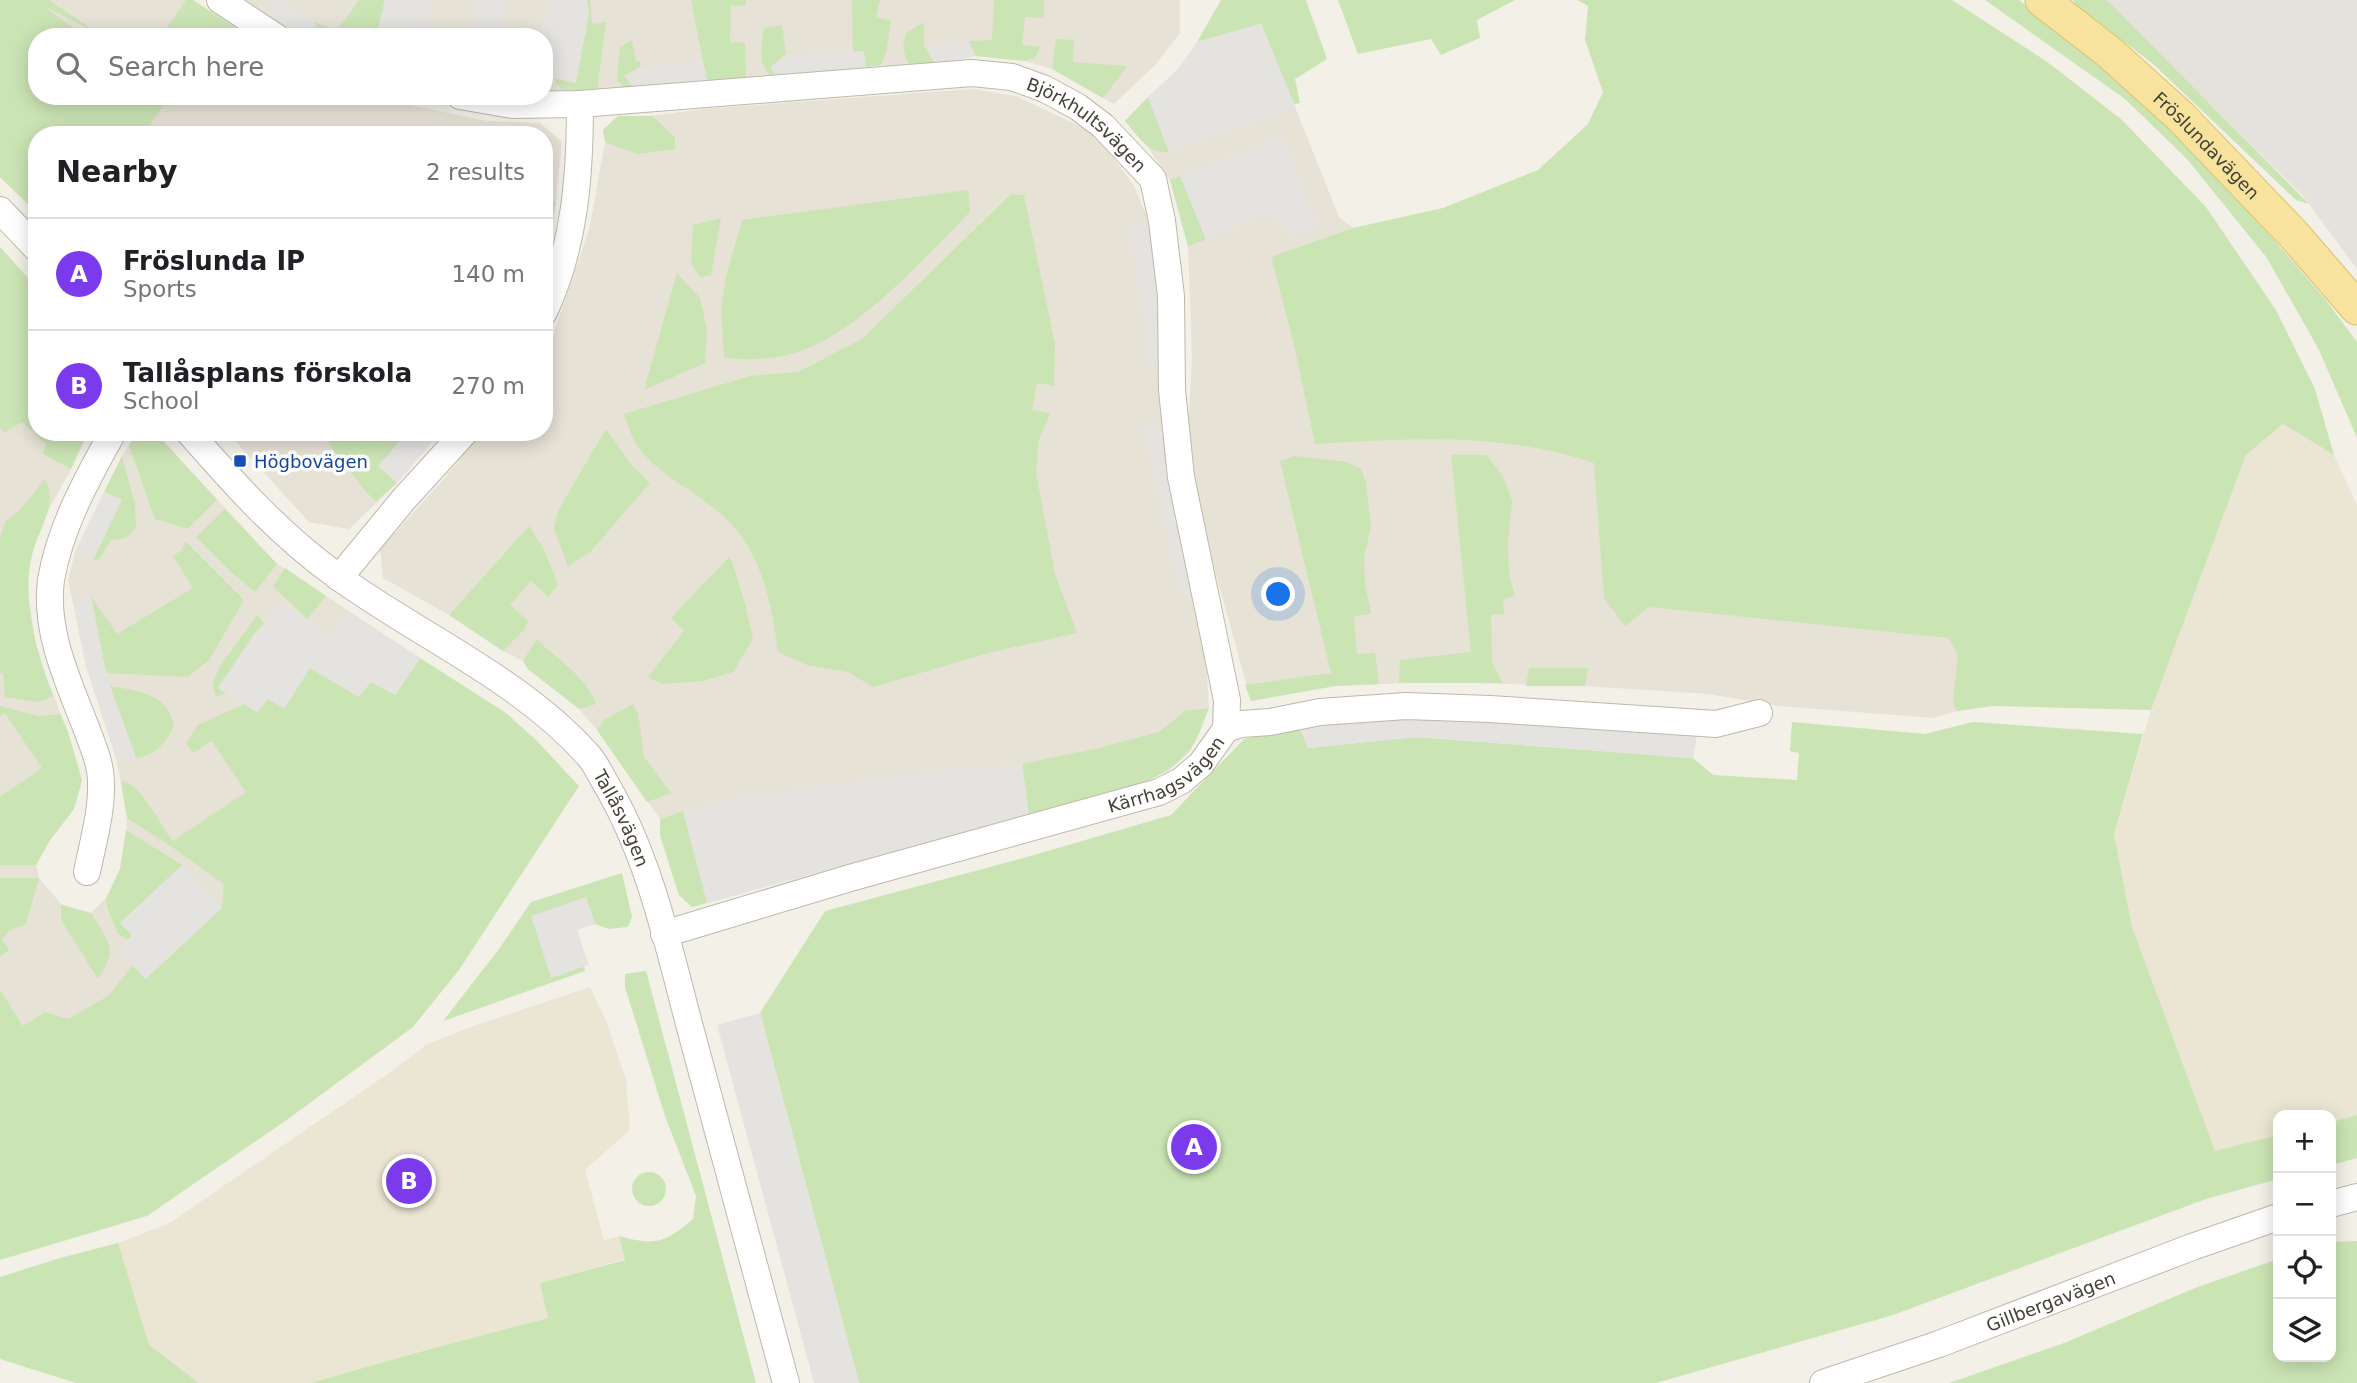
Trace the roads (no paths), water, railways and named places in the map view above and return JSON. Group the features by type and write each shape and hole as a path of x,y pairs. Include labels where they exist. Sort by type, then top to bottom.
{"main road":[{"name":"Fröslundavägen","path":"2042,0 2109,52 2181,117 2294,235 2357,308"}],"street":[{"path":"220,0 262,28"},
{"name":"Björkhultsvägen","path":"553,104 972,73 1012,77 1045,89 1078,107 1103,126 1153,179 1160,211 1171,296 1172,390 1181,477 1227,700 1226,729"},
{"path":"553,293 570,239 580,151 580,104"},
{"path":"0,210 28,240"},
{"path":"87,872 99,817 101,780 93,746 60,657 51,620 51,582 71,511 108,441"},
{"name":"Tallåsvägen","path":"197,441 250,501 295,544 339,578 515,691 555,722 589,756 614,797 641,854 786,1383"},
{"path":"339,578 404,499 457,441"},
{"name":"Kärrhagsvägen","path":"664,934 850,878 1159,792 1181,781 1201,764 1226,729 1241,724 1270,722 1320,712 1406,706 1716,724 1759,713"},
{"path":"2336,1203 2357,1197"},
{"name":"Gillbergavägen","path":"1822,1383 1939,1344 2273,1219"}],"place":[{"name":"Högbovägen","path":"240,461"},
{"name":"Fröslunda IP","path":"1194,1147"},
{"name":"Tallåsplans förskola","path":"409,1181"}]}
